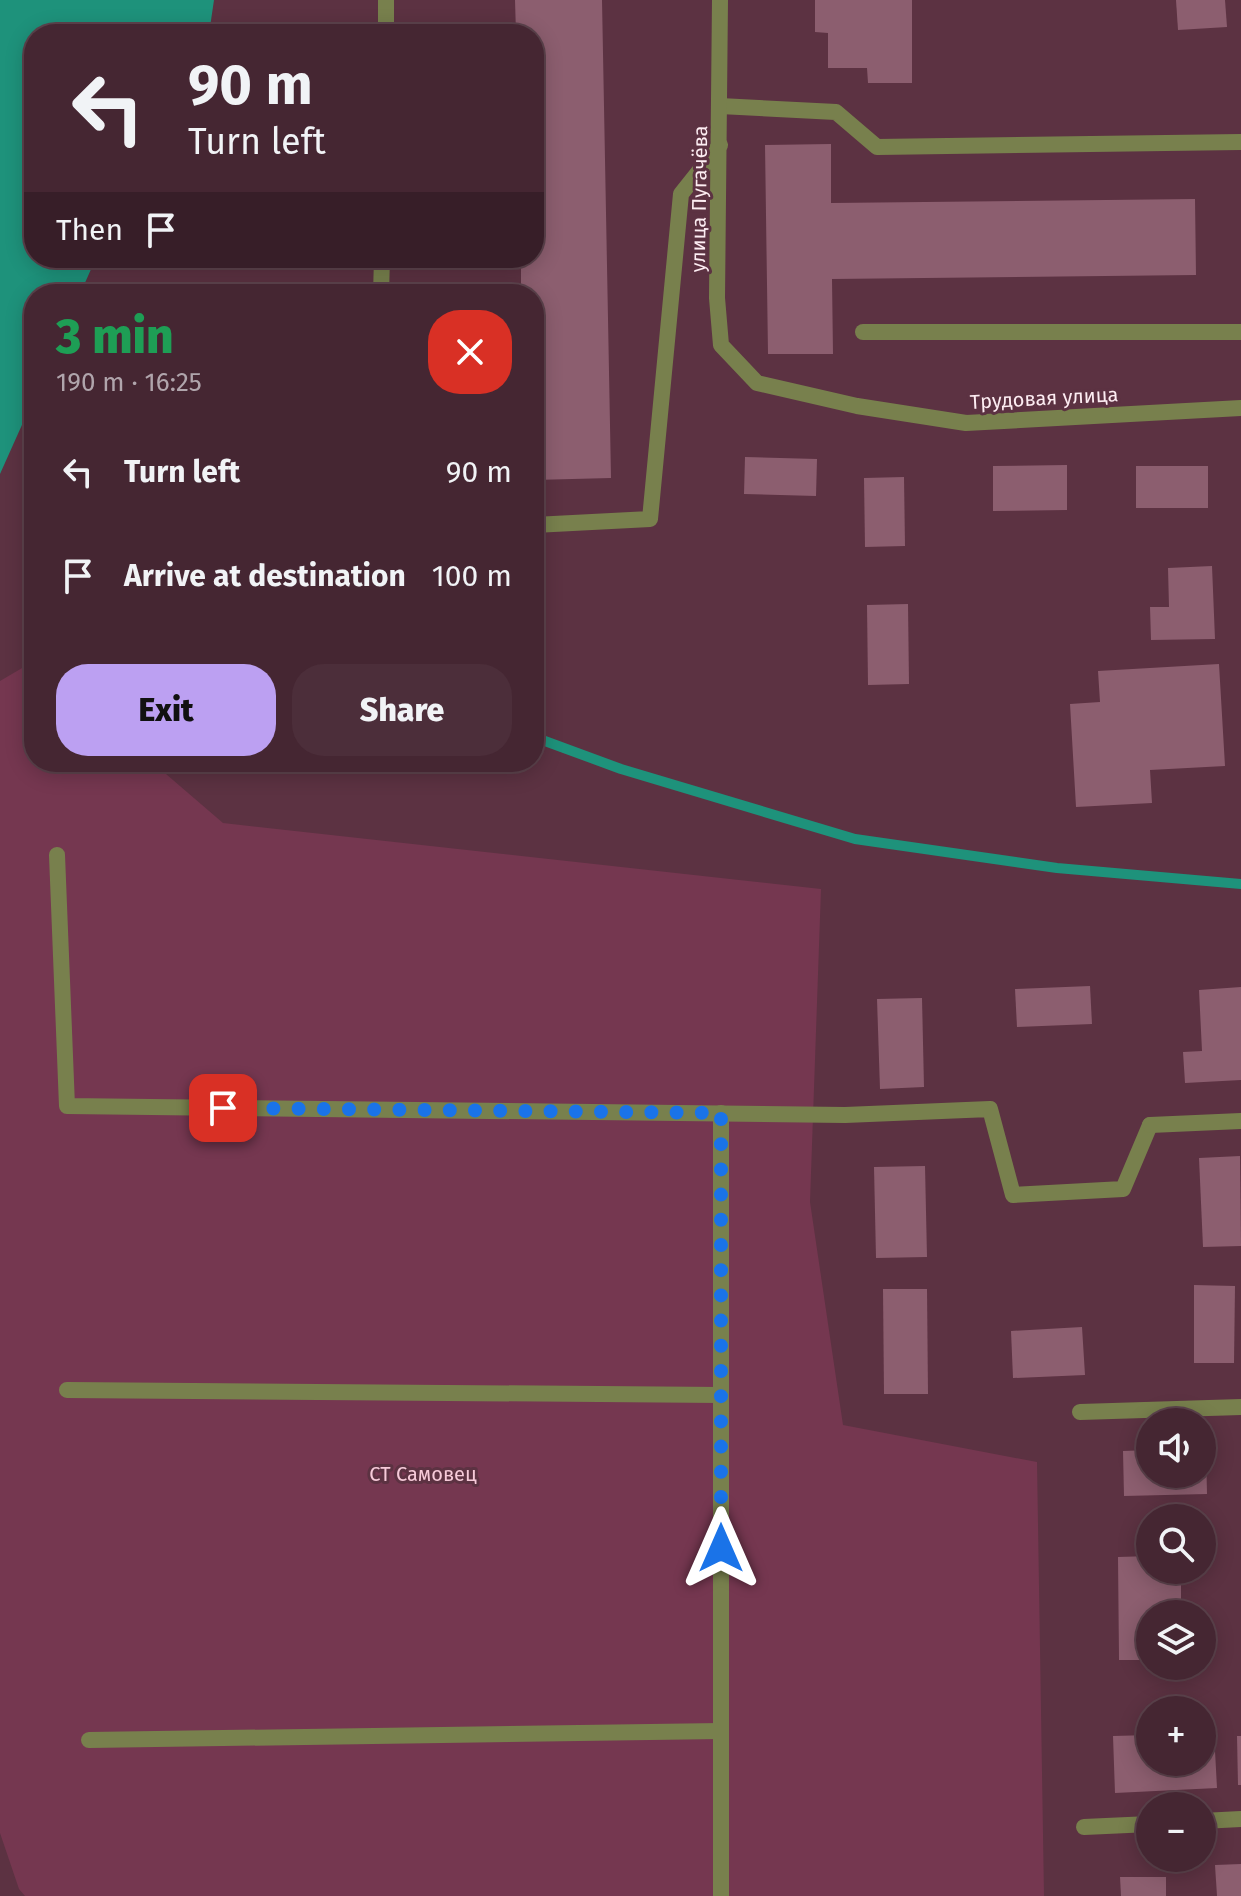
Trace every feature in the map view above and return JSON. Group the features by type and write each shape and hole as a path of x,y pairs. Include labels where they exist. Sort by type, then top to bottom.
{"street":[{"path":"386,0 386,24"},
{"name":"улица Пугачёва","path":"720,0 717,298 721,345 757,383"},
{"path":"720,106 836,112 877,147 1241,142"},
{"path":"544,524 650,519 681,194 720,145"},
{"path":"863,332 1241,332"},
{"name":"Трудовая улица","path":"757,383 857,406 966,423 1241,408"},
{"path":"57,855 67,1106 845,1115 990,1109 1013,1195 1123,1189 1150,1125 1241,1121"},
{"path":"721,1113 721,1896"},
{"path":"67,1390 721,1395"},
{"path":"1080,1412 1241,1407"},
{"path":"89,1740 721,1731"},
{"path":"1216,1820 1241,1819"},
{"path":"1084,1827 1136,1825"}],"green space":[{"name":"СТ Самовец","path":"24,667 24,772 164,772 223,823 821,889 810,1202 843,1425 1037,1462 1044,1896 25,1896 19,1889 0,1833 0,681"}],"shaded area":[{"path":"0,0 214,0 210,24 24,24 24,268 92,268 84,284 24,284 24,420 0,474"}],"building":[{"path":"515,0 602,0 611,478 544,480 544,284 521,284 521,268 544,268 544,24 516,24"},
{"path":"815,0 912,0 912,83 868,83 867,68 828,68 828,33 815,32"},
{"path":"1176,0 1225,0 1227,27 1178,30"},
{"path":"831,144 831,203 1195,199 1196,275 832,279 833,354 768,354 765,145"},
{"path":"745,457 817,459 816,496 744,494"},
{"path":"1067,465 1067,510 993,511 993,466"},
{"path":"1136,466 1208,466 1208,508 1136,508"},
{"path":"904,477 905,546 865,547 864,478"},
{"path":"1212,566 1215,639 1151,640 1150,607 1169,607 1168,568"},
{"path":"908,604 909,684 868,685 867,605"},
{"path":"1219,664 1225,766 1150,770 1152,803 1076,807 1070,704 1100,702 1098,671"},
{"path":"1090,986 1092,1024 1017,1027 1015,989"},
{"path":"1241,987 1241,1080 1185,1083 1183,1052 1202,1051 1199,990"},
{"path":"922,998 924,1087 880,1089 877,999"},
{"path":"1240,1156 1241,1246 1203,1247 1199,1158"},
{"path":"925,1166 927,1257 876,1258 874,1167"},
{"path":"1194,1285 1235,1286 1234,1363 1194,1363"},
{"path":"883,1289 927,1289 928,1394 884,1394"},
{"path":"1082,1327 1085,1375 1013,1378 1011,1331"},
{"path":"1123,1451 1136,1451 1136,1488 1207,1488 1207,1494 1124,1496"},
{"path":"1136,1556 1136,1584 1181,1584 1181,1600 1136,1600 1136,1660 1119,1660 1118,1557"},
{"path":"1136,1735 1136,1776 1216,1776 1216,1769 1217,1788 1115,1793 1113,1736"},
{"path":"1237,1736 1241,1736 1241,1785 1238,1785"},
{"path":"1241,1864 1241,1896 1217,1896 1216,1865"},
{"path":"1120,1877 1166,1877 1166,1896 1121,1896"}],"waterway":[{"path":"544,741 621,769 855,839 1057,868 1241,884"}],"route":[{"path":"223,1108 721,1113 721,1548"}]}
